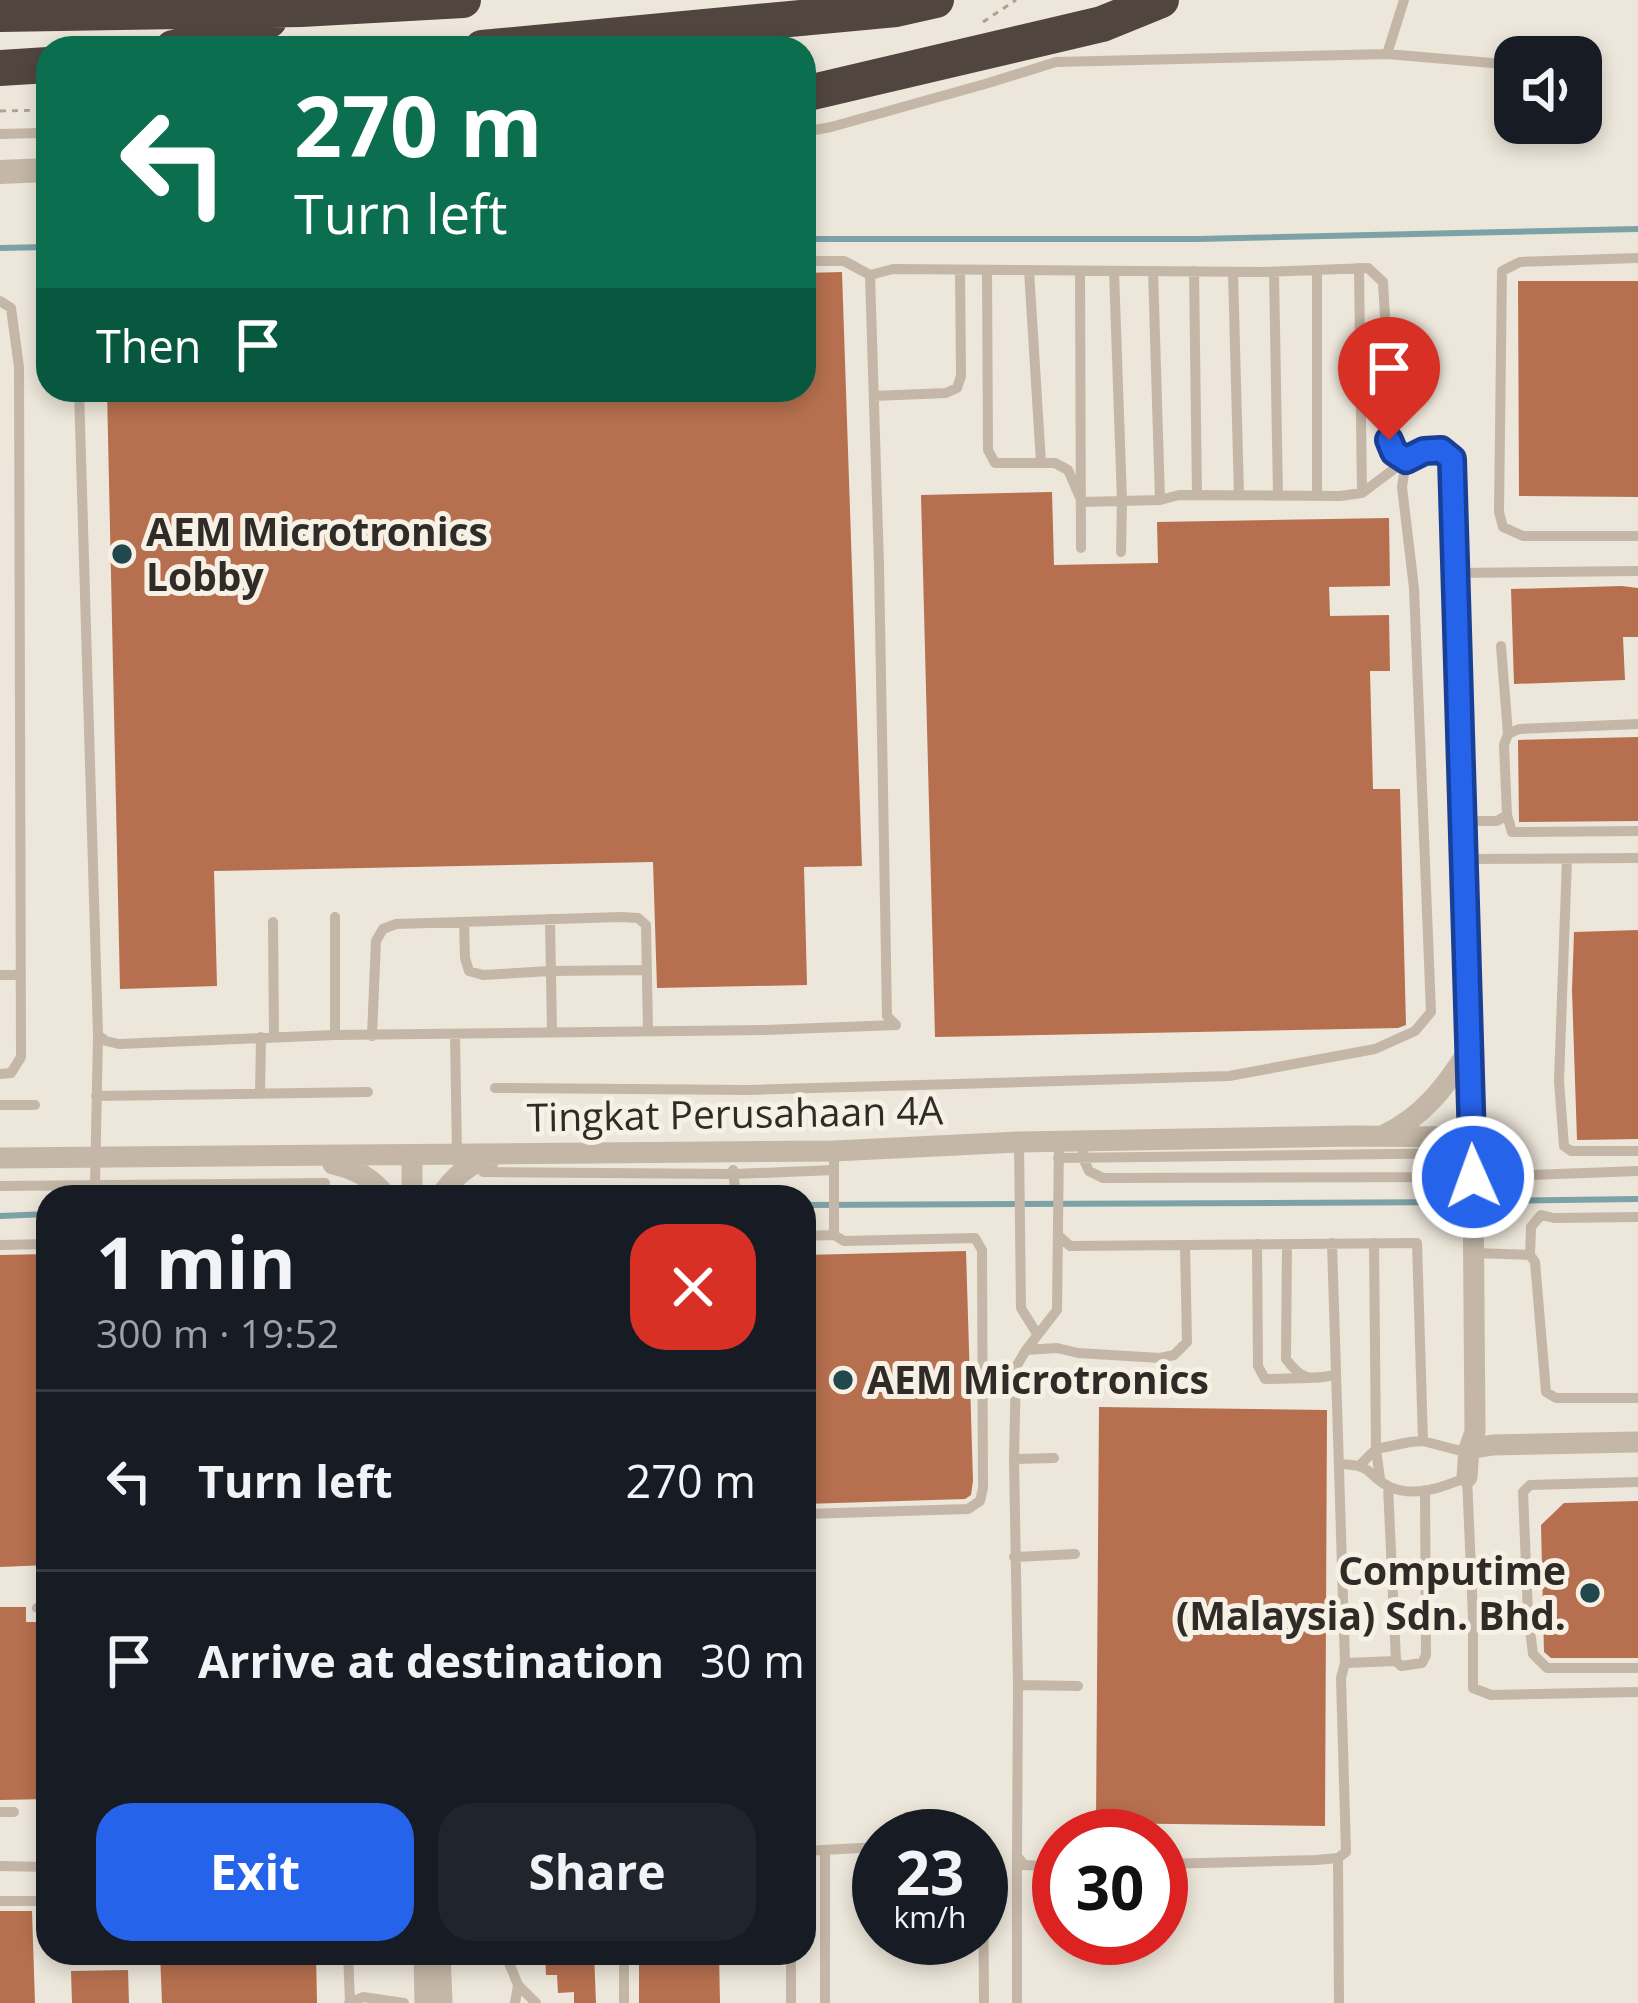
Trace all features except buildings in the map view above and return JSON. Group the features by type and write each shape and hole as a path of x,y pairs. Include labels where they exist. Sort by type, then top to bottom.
{"highway":[{"path":"0,14 301,9 463,0"},
{"path":"609,36 896,9 936,0"},
{"path":"816,91 1102,24 1161,0"},
{"path":"220,36 301,9"},
{"path":"0,68 36,66"},
{"path":"0,86 36,85"}],"street":[{"path":"0,172 36,170"},
{"path":"1452,459 1473,1177 1475,1432 1468,1450 1467,1477"},
{"path":"1353,1136 1385,1135 1410,1122 1433,1101 1469,1050"},
{"name":"Tingkat Perusahaan 4A","path":"0,1158 457,1154 520,1160 733,1163 834,1161 1019,1142 1058,1150 1353,1136 1471,1145"},
{"path":"412,1155 412,1185"},
{"path":"290,1156 355,1169 377,1185"},
{"path":"448,1185 478,1161 520,1160"},
{"path":"1468,1450 1493,1445 1638,1442"},
{"path":"424,1965 425,2003"},
{"path":"440,1965 442,2003"}],"lane":[{"path":"1387,54 1404,0"},
{"path":"816,130 1056,62 1387,54 1494,63"},
{"path":"0,134 36,133"},
{"path":"1638,258 1520,262 1502,271 1499,512 1503,527 1523,536 1638,536"},
{"path":"816,261 844,261 870,275 893,268 1194,272 1368,268 1383,282 1389,440 1394,452 1406,460"},
{"path":"1359,268 1362,493"},
{"path":"874,396 946,393 957,388 962,376 960,269"},
{"path":"988,270 988,450 995,463 1055,463 1068,470 1082,502"},
{"path":"1029,270 1041,463"},
{"path":"1317,270 1317,496"},
{"path":"1080,271 1081,548"},
{"path":"1114,271 1121,552"},
{"path":"1153,271 1160,500"},
{"path":"1194,272 1197,495"},
{"path":"1233,272 1239,495"},
{"path":"1274,272 1278,496"},
{"path":"98,1035 119,1044 334,1034 896,1025 887,1016 870,275"},
{"path":"0,301 11,308 19,367 21,975 21,1057 11,1073 0,1074"},
{"path":"79,402 98,1035 95,1185"},
{"path":"1082,502 1160,500 1179,495 1362,493 1424,451 1441,450 1452,459"},
{"path":"495,1088 749,1090 1229,1076 1375,1049 1415,1031 1431,1012 1414,588 1402,487 1406,460"},
{"path":"1456,573 1638,571"},
{"path":"1501,646 1508,734 1504,745 1507,815 1512,832 1638,830"},
{"path":"1508,734 1519,729 1638,724"},
{"path":"1463,821 1498,821 1507,815"},
{"path":"1464,859 1638,859"},
{"path":"1567,859 1559,1082 1564,1146 1571,1151 1638,1151"},
{"path":"334,1034 335,917"},
{"path":"372,1036 376,941 383,929 396,924 550,919 638,918 646,926 648,1031"},
{"path":"550,919 552,1032"},
{"path":"260,1094 273,922"},
{"path":"464,922 469,971 483,975 647,970"},
{"path":"0,975 21,975"},
{"path":"455,1034 457,1154"},
{"path":"96,1096 368,1092"},
{"path":"0,1105 35,1105"},
{"path":"1019,1142 1021,1308 1037,1334"},
{"path":"1471,1145 1084,1149 1089,1171 1103,1178 1473,1177 1638,1171"},
{"path":"1017,2003 1016,1367 1057,1310 1058,1150"},
{"path":"241,1184 242,1156"},
{"path":"483,1172 520,1160"},
{"path":"816,1514 968,1509 980,1502 983,1488 982,1250 975,1238 844,1241 834,1228 834,1161"},
{"path":"733,1163 735,1185"},
{"path":"168,1185 325,1183"},
{"path":"0,1186 36,1186"},
{"path":"1638,1217 1541,1215 1531,1227 1529,1255 1535,1262 1546,1392 1556,1398 1638,1398"},
{"path":"816,1233 834,1228"},
{"path":"1060,1237 1070,1246 1417,1243 1423,1441"},
{"path":"1374,1243 1376,1449 1384,1482 1396,1661 1401,1666 1422,1663 1426,1655 1425,1490"},
{"path":"0,1245 36,1244"},
{"path":"1257,1244 1258,1366 1265,1379 1336,1375"},
{"path":"1287,1244 1286,1359 1297,1374 1310,1378"},
{"path":"1188,1863 1338,1858 1346,1852 1341,1678 1346,1663 1332,1244"},
{"path":"1026,1350 1057,1348 1120,1357 1174,1355 1187,1342 1185,1246"},
{"path":"1474,1253 1529,1255"},
{"path":"1360,1464 1376,1449 1423,1441 1468,1450"},
{"path":"1014,1459 1054,1459"},
{"path":"1339,1463 1360,1464 1384,1482 1417,1491 1467,1477 1473,1688 1491,1695 1638,1692"},
{"path":"1638,1482 1530,1485 1523,1492 1533,1654 1547,1668 1638,1668"},
{"path":"1014,1557 1075,1554"},
{"path":"1473,1617 1528,1614"},
{"path":"1346,1663 1396,1661"},
{"path":"1018,1685 1078,1686"},
{"path":"816,1850 852,1848"},
{"path":"825,1850 825,2003"},
{"path":"1016,1856 1024,1865 1032,1865"},
{"path":"1338,1858 1339,2003"},
{"path":"0,1866 36,1867"},
{"path":"0,1901 36,1901"},
{"path":"348,1965 350,2002 363,1997 404,2003"},
{"path":"510,1965 518,1985 536,2003"},
{"path":"624,1965 624,2003"},
{"path":"791,1965 791,2003"},
{"path":"983,1965 984,2003"},
{"path":"515,2003 518,1985"}],"path":[{"path":"0,111 36,110"}],"waterway":[{"path":"816,239 1198,239 1638,229"},
{"path":"0,248 36,247"},
{"path":"1480,1201 1638,1199"},
{"path":"816,1205 1466,1202"},
{"path":"0,1216 36,1214"}],"place":[{"name":"AEM Microtronics Lobby","path":"122,554"},
{"name":"AEM Microtronics","path":"843,1380"},
{"name":"Computime (Malaysia) Sdn. Bhd.","path":"1590,1593"}],"route":[{"path":"1389,440 1394,452 1406,460 1424,451 1441,450 1452,459 1473,1177"}]}
